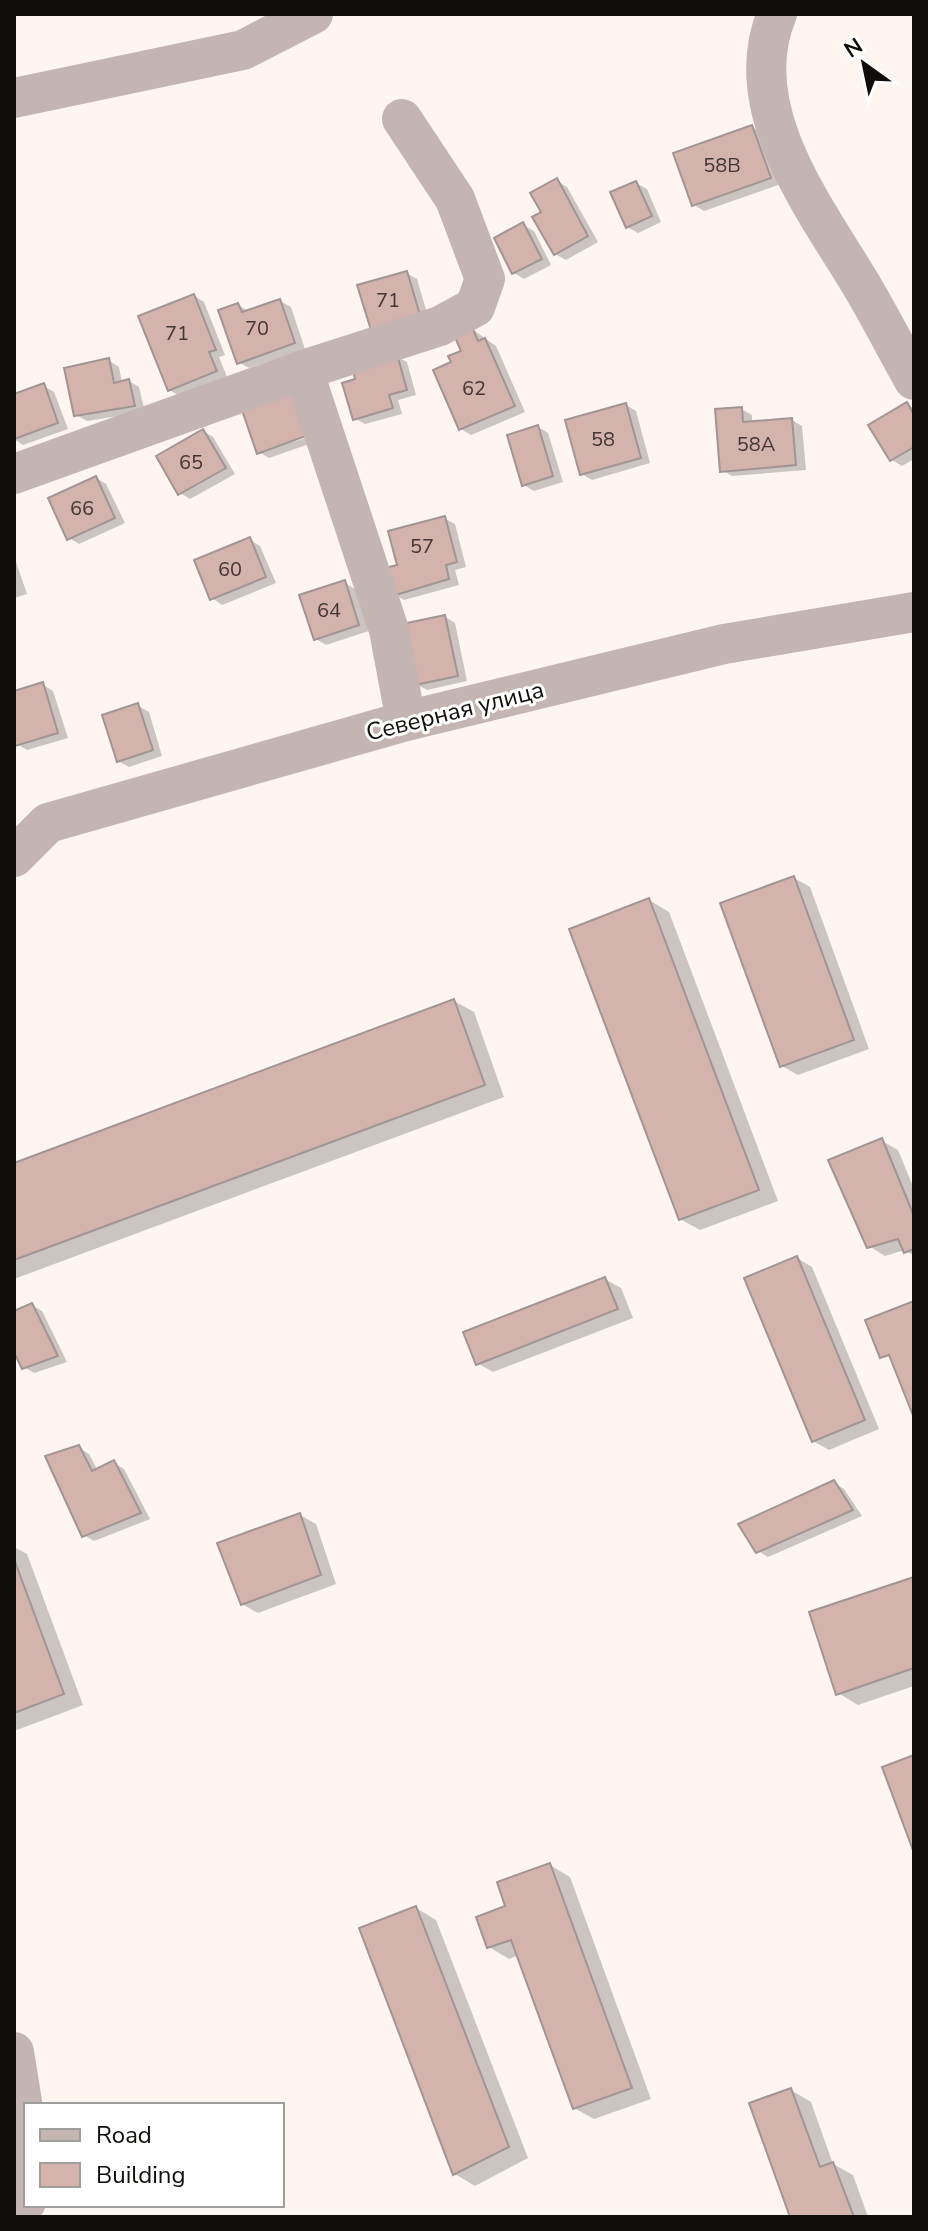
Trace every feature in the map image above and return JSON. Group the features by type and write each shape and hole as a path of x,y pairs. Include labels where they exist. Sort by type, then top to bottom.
{"street":[{"path":"14,98 243,50 313,14"},
{"path":"777,14 767,38 770,102 802,193 856,275 914,380"},
{"path":"14,474 303,370 440,326 475,307 485,279 455,199 402,119"},
{"path":"303,370 389,630 406,721"},
{"name":"Северная улица","path":"14,857 31,828 406,721 724,644 914,612"},
{"path":"14,2052 22,2102 24,2201"}],"building":[{"path":"752,125 771,178 692,206 673,153"},
{"path":"557,178 588,236 554,255 532,217 541,212 530,193"},
{"path":"636,181 652,216 626,228 610,192"},
{"path":"523,222 542,259 512,274 494,238"},
{"path":"407,271 420,315 371,330 357,285"},
{"path":"194,294 216,350 209,352 217,371 168,391 138,316"},
{"path":"280,299 295,343 237,364 218,310 238,303 242,312"},
{"path":"472,327 478,341 485,338 515,406 459,430 433,370 451,362 448,356 461,351 454,335"},
{"path":"397,354 407,390 389,395 393,408 353,420 342,383 355,379 352,367"},
{"path":"109,358 114,383 129,379 135,406 74,416 64,368"},
{"path":"44,383 58,423 14,439 14,394"},
{"path":"291,393 306,436 257,454 242,410"},
{"path":"907,402 914,415 914,447 890,461 868,425"},
{"path":"626,403 641,458 580,475 565,420"},
{"path":"742,407 743,422 792,418 796,465 720,472 715,409"},
{"path":"538,425 553,476 522,486 507,435"},
{"path":"203,429 226,468 178,495 156,456"},
{"path":"96,476 115,518 67,540 48,498"},
{"path":"445,516 457,562 446,565 449,579 392,596 385,568 397,565 388,531"},
{"path":"250,537 266,577 210,600 194,560"},
{"path":"345,580 359,625 314,640 299,595"},
{"path":"445,615 458,676 415,685 402,624"},
{"path":"43,682 58,733 15,746 14,691"},
{"path":"138,703 153,750 117,762 102,715"},
{"path":"794,876 854,1040 780,1067 720,903"},
{"path":"649,898 759,1190 679,1220 569,929"},
{"path":"454,999 485,1085 14,1260 14,1163"},
{"path":"882,1138 914,1216 914,1249 904,1253 898,1239 867,1248 828,1160"},
{"path":"797,1256 865,1420 812,1442 744,1278"},
{"path":"605,1277 618,1309 476,1365 463,1332"},
{"path":"914,1301 914,1418 889,1355 880,1358 865,1320"},
{"path":"32,1303 58,1356 22,1369 14,1352 14,1311"},
{"path":"79,1445 92,1471 114,1460 141,1513 82,1537 45,1456"},
{"path":"834,1480 853,1510 756,1553 738,1524"},
{"path":"300,1513 321,1575 241,1605 217,1543"},
{"path":"14,1559 64,1694 14,1713"},
{"path":"914,1577 914,1668 836,1695 809,1612"},
{"path":"914,1755 914,1853 882,1767"},
{"path":"550,1863 632,2088 573,2109 511,1940 487,1948 476,1917 505,1906 497,1882"},
{"path":"416,1906 509,2147 453,2175 359,1928"},
{"path":"791,2088 820,2167 833,2162 854,2217 790,2217 749,2103"}]}
